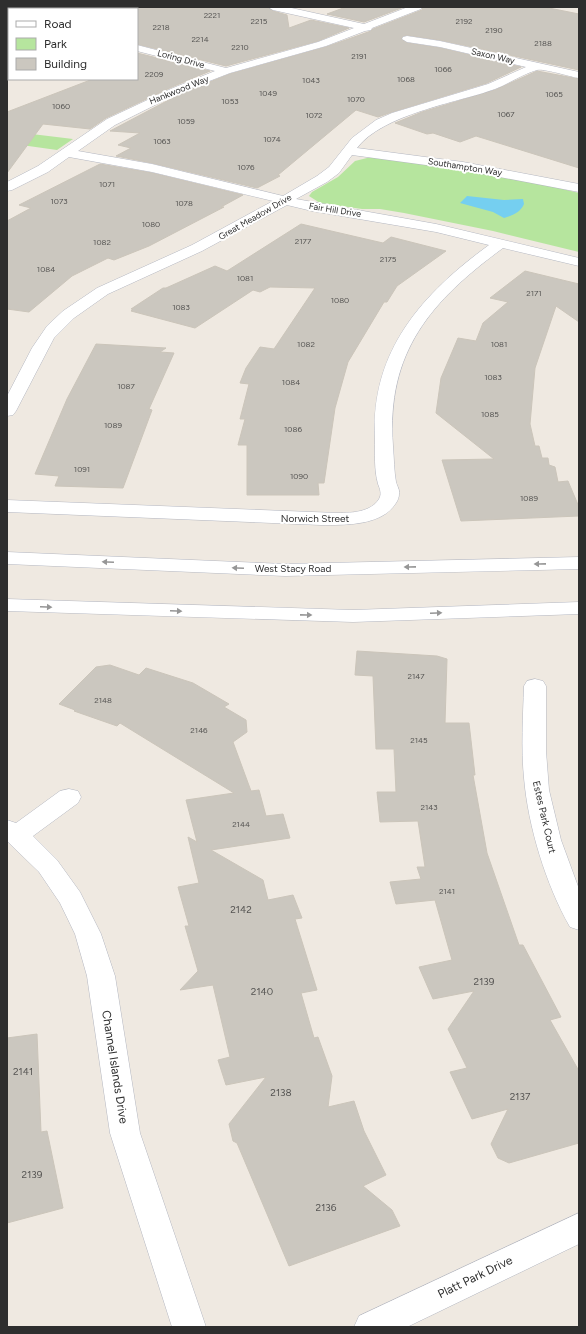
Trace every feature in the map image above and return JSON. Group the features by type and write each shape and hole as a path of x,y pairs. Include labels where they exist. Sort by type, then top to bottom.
{"street":[{"path":"273,7 367,28"},
{"name":"Hankwood Way","path":"7,187 43,170 111,122 144,105 226,71 322,44 367,28 417,7"},
{"name":"Saxon Way","path":"407,39 440,44 579,75"},
{"name":"Loring Drive","path":"138,48 226,71"},
{"name":"Great Meadow Drive","path":"7,411 40,348 52,330 70,312 106,288 204,245 334,170 350,151 356,141 380,123 396,116 492,86 537,66"},
{"name":"Southampton Way","path":"350,151 463,166 579,188"},
{"name":"Fair Hill Drive","path":"67,153 137,165 312,207 436,228 579,262"},
{"name":"Norwich Street","path":"7,506 321,520 350,519 379,510 387,502 390,493 383,430 386,396 394,365 403,342 438,294 500,243"},
{"name":"West Stacy Road","path":"7,558 285,570 579,563"},
{"path":"7,606 353,616 579,608"},
{"name":"Estes Park Court","path":"535,686 534,757 537,790 546,830 562,881 579,920"},
{"path":"12,832 68,797"},
{"name":"Channel Islands Drive","path":"12,832 48,866 71,899 88,934 101,976 125,1133 189,1327"},
{"name":"Platt Park Drive","path":"371,1327 579,1228"}],"green space":[{"path":"7,131 73,139 57,150 7,143"},
{"path":"371,157 468,169 530,181 579,193 579,252 493,231 404,213 320,203 309,196 312,192 338,177 355,161"}],"water":[{"path":"467,196 504,200 523,199 524,204 518,212 504,218 493,212 460,203"}],"building":[{"path":"267,7 273,11 287,15 289,28 311,20 349,28 318,41 226,66 138,44 137,8"},
{"path":"346,7 404,7 364,22 327,14"},
{"path":"423,7 544,7 579,14 579,70 440,40 407,35 403,36 401,39 407,43 440,48 521,67 487,83 378,117 356,110 278,175 280,176 257,188 116,156 131,148 118,145 140,133 110,131 182,93 230,74 326,47 371,31 422,10"},
{"path":"138,53 210,71 106,118 90,129 43,124 7,173 7,112 90,80 138,80"},
{"path":"537,71 579,79 579,168 476,136 460,142 433,133 427,134 395,123 422,112 495,90"},
{"path":"100,164 152,173 243,195 221,207 224,207 149,246 114,260 108,258 72,276 29,312 7,309 7,221 31,208 19,205"},
{"path":"301,224 383,243 391,237 446,251 397,286 387,302 384,302 348,362 335,408 324,483 318,483 319,495 247,495 247,445 238,445 245,419 240,419 249,384 240,383 246,368 260,347 274,349 315,288 270,287 260,292 253,290 195,328 131,311 133,309 131,309 163,288 215,266 227,271"},
{"path":"525,271 579,284 579,322 556,306 535,368 530,424 535,446 539,446 542,458 548,458 549,465 555,467 558,482 568,481 579,507 579,516 461,521 442,460 494,459 436,413 441,378 458,338 476,341 483,323 508,302 490,298"},
{"path":"96,344 166,348 160,352 174,353 149,409 152,410 123,488 55,486 59,476 35,474 67,399"},
{"path":"357,651 437,656 447,659 445,723 469,723 475,775 473,775 487,853 519,945 523,945 561,1017 550,1020 579,1071 579,1143 509,1163 498,1158 491,1144 508,1109 472,1119 450,1072 467,1068 448,1029 474,991 433,999 419,967 452,960 435,900 396,904 390,882 421,879 417,867 425,867 418,821 380,822 377,792 396,792 394,749 376,749 373,676 355,675"},
{"path":"110,665 139,675 146,668 193,683 229,704 224,707 246,720 247,732 233,742 251,791 259,790 266,816 283,814 290,838 211,850 263,880 268,900 293,895 302,918 295,919 317,990 301,993 314,1038 318,1037 332,1076 328,1107 354,1101 364,1131 386,1175 363,1186 392,1210 400,1226 289,1266 237,1143 233,1141 229,1124 266,1077 226,1085 218,1060 230,1057 213,985 180,990 198,971 185,926 189,926 178,887 199,883 188,837 197,842 186,800 234,793 120,723 117,726 74,711 75,710 59,704 96,667"},
{"path":"37,1034 41,1132 47,1131 63,1208 7,1223 7,1038"}]}
